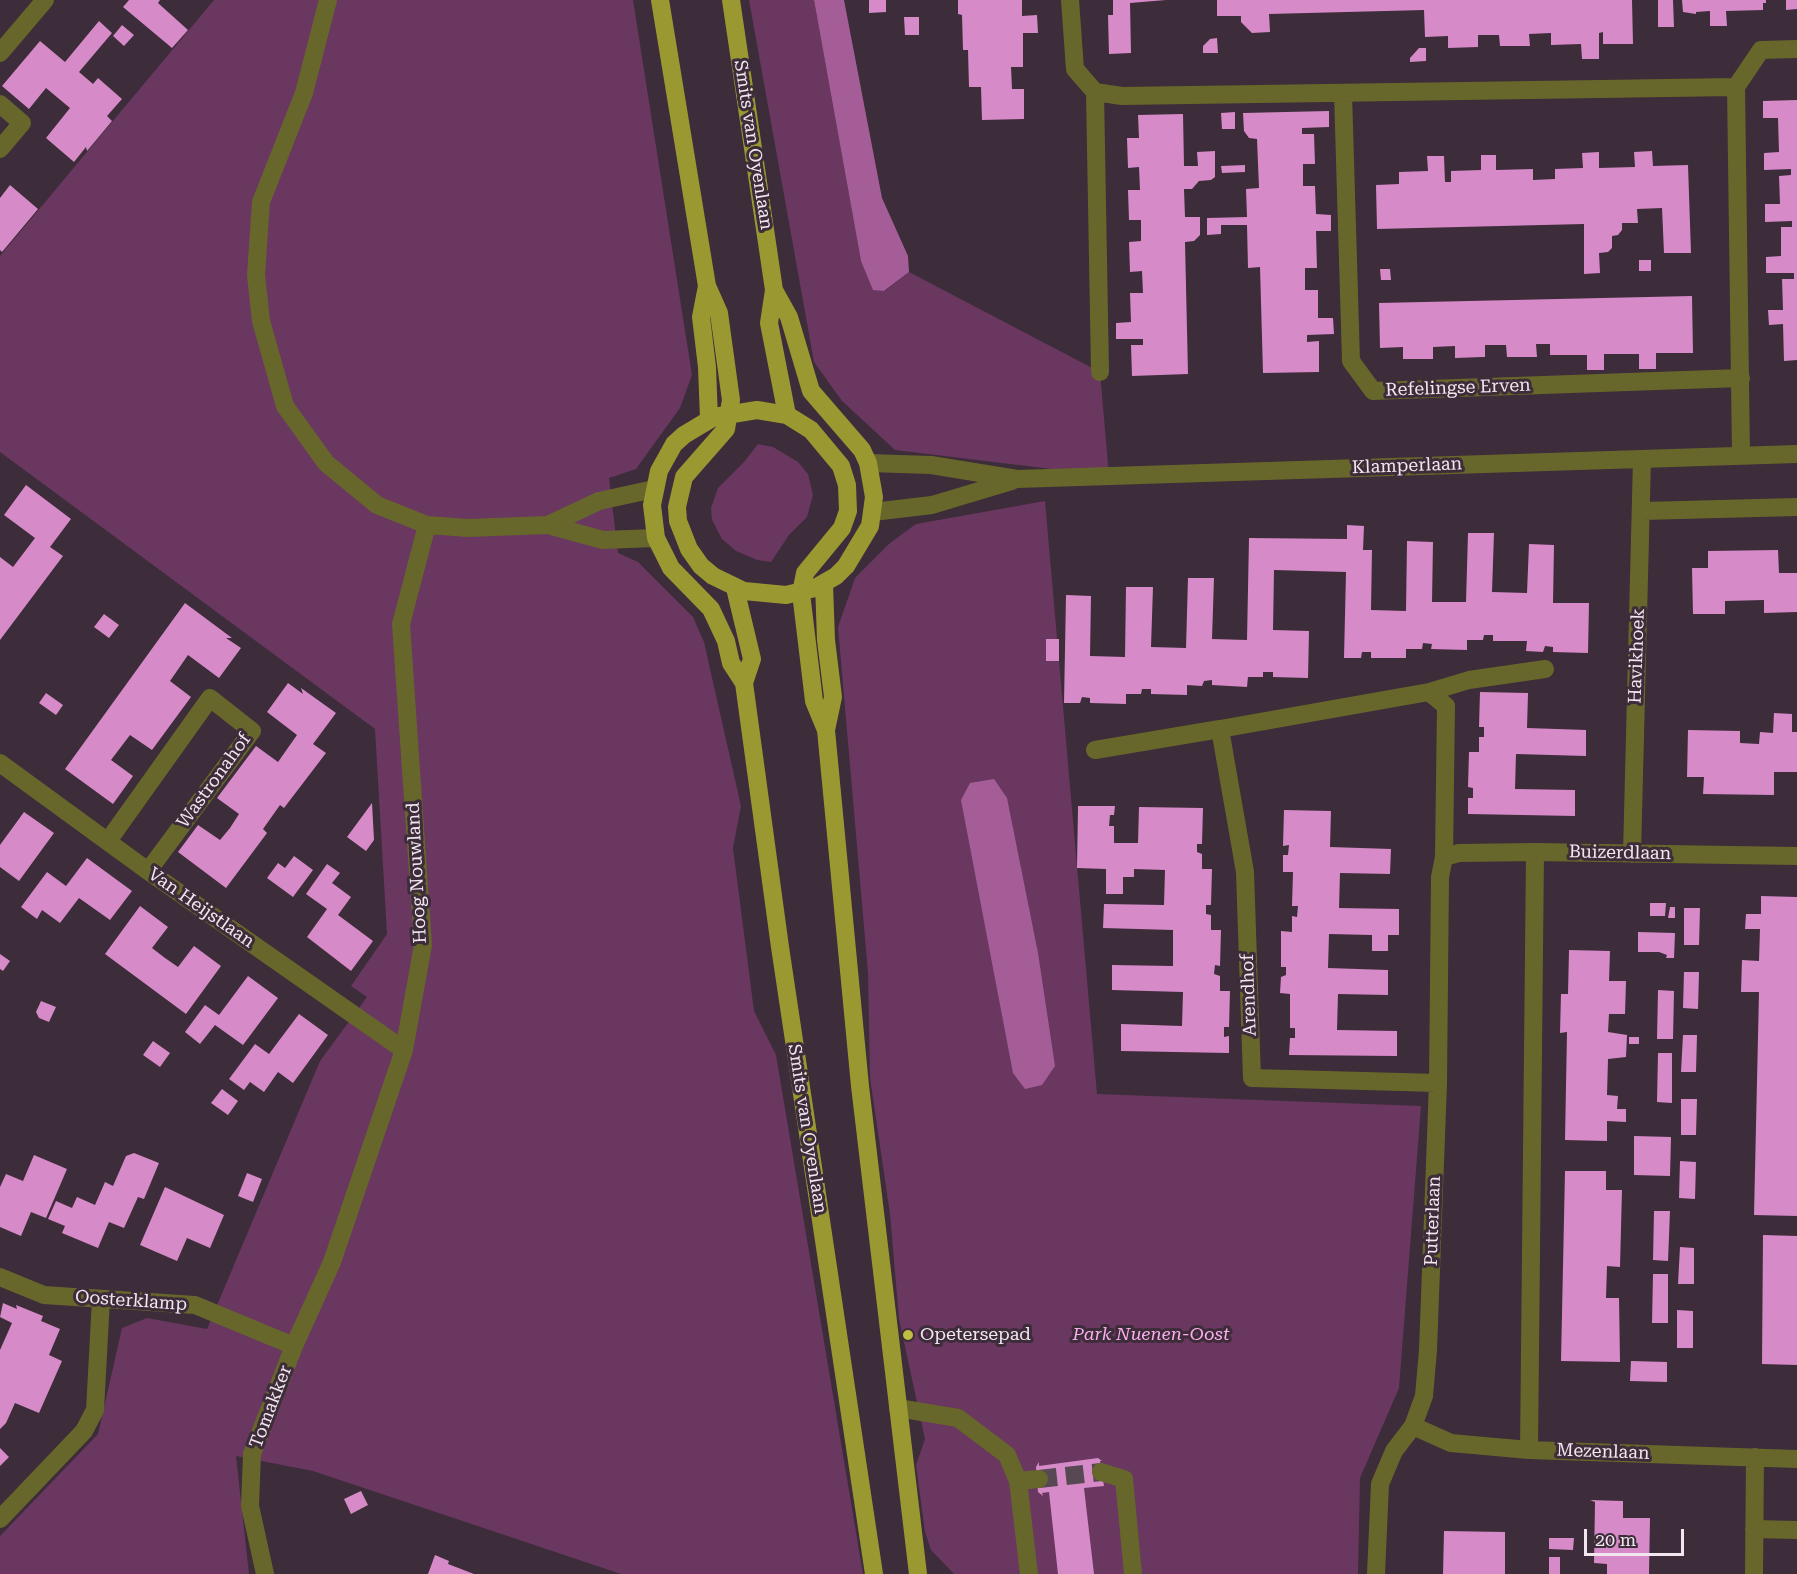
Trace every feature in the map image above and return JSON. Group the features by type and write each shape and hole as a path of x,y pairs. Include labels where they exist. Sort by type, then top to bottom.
{"main road":[{"path":"660,0 707,286 719,313 730,390 730,413 726,429 684,477 677,507 684,539 701,566 735,588 770,595 801,593 824,584 836,576 856,553 870,526 873,512 874,497 868,464 842,466"},
{"name":"Smits van Oyenlaan","path":"731,0 774,290 769,323 788,415"},
{"path":"707,286 701,317 707,367 709,419"},
{"name":"Smits van Oyenlaan","path":"774,290 789,317 811,391 851,435 868,464"},
{"path":"730,413 757,410 788,415 817,436 842,466 848,498 842,528 805,573 801,593 814,701 826,730 860,1086 918,1574"},
{"name":"Smits van Oyenlaan","path":"730,413 697,425 674,444 659,471 654,489 652,505 656,538 671,568 711,609 726,641 731,663 744,683 780,947 874,1574"},
{"path":"656,538 684,539"},
{"path":"824,584 826,640 833,697 826,730"},
{"name":"Smits van Oyenlaan","path":"735,588 752,659 744,683"}],"street":[{"path":"0,54 45,0"},
{"path":"328,0 304,93 261,202 256,275 261,321 285,406 326,463 377,505 427,525 468,528 548,525 603,540 656,538"},
{"path":"1070,0 1075,69 1095,92 1100,372"},
{"path":"1741,455 1737,87 1761,50 1797,49"},
{"path":"1095,92 1122,96 1737,87"},
{"name":"Refelingse Erven","path":"1343,93 1351,361 1373,391 1741,378"},
{"path":"0,104 22,123 0,149"},
{"name":"Klamperlaan","path":"868,464 931,465 1017,479 1797,454"},
{"name":"Havikhoek","path":"1632,854 1642,459"},
{"name":"Klamperlaan","path":"873,512 932,505 1017,479"},
{"path":"548,525 599,501 654,489"},
{"path":"1642,511 1797,507"},
{"name":"Hoog Nouwland","path":"294,1346 332,1262 404,1050 423,945 401,624 427,525"},
{"path":"1095,750 1429,692 1469,680 1545,669"},
{"path":"1429,692 1446,706 1444,857"},
{"name":"Wastronahof","path":"108,841 210,698 252,731 148,871"},
{"name":"Arendhof","path":"1220,729 1245,872 1252,1078 1438,1083"},
{"name":"Van Heijstlaan","path":"0,763 148,871 404,1050"},
{"path":"1529,1450 1534,852"},
{"name":"Buizerdlaan","path":"1444,857 1459,853 1534,852 1797,856"},
{"name":"Putterlaan","path":"1376,1574 1380,1484 1394,1450 1413,1426 1424,1396 1428,1350 1438,1083 1440,877 1444,857"},
{"name":"Oosterklamp","path":"0,1277 44,1295 195,1305 294,1346"},
{"path":"0,1519 84,1431 95,1410 101,1299"},
{"name":"Tomakker","path":"266,1574 250,1506 252,1454 294,1346"},
{"path":"898,1408 958,1418 1007,1455 1018,1481 1029,1574"},
{"name":"Mezenlaan","path":"1413,1426 1451,1443 1529,1450 1797,1459"},
{"path":"1754,1574 1755,1457"},
{"path":"1101,1472 1124,1479 1133,1574"},
{"path":"1018,1481 1039,1479"},
{"path":"1754,1529 1797,1530"}],"green space":[{"path":"214,0 633,0 692,375 680,408 636,469 609,478 618,553 638,562 693,617 704,642 741,806 733,848 754,1011 776,1055 863,1574 621,1574 313,1471 236,1456 249,1574 0,1574 0,1536 98,1434 122,1328 147,1318 207,1329 320,1061 367,997 351,986 387,934 375,729 0,452 0,256"},
{"path":"749,0 814,0 861,261 885,291 909,272 1100,372 1109,476 895,450 842,401 814,362"},
{"path":"758,444 773,447 798,462 808,474 813,495 807,517 789,535 771,562 757,560 736,551 722,539 712,520 711,508 718,488"},
{"name":"Park Nuenen-Oost","path":"1045,501 1097,1094 1421,1106 1399,1388 1360,1478 1358,1574 954,1574 931,1550 925,1532 916,1465 925,1439 899,1319 890,1214 870,1078 868,973 838,627 855,578 890,543 916,524"}],"shaded area":[{"path":"814,0 844,0 882,198 908,256 909,272 884,291 873,290 861,261"},
{"path":"994,779 1007,798 1038,953 1055,1066 1042,1085 1025,1089 1013,1073 961,800 970,783"}],"building":[{"path":"129,0 160,0 158,3 188,30 172,48 123,7"},
{"path":"869,0 886,0 886,12 869,13"},
{"path":"958,0 1022,0 1022,16 1037,15 1038,33 1023,33 1023,67 1011,67 1012,89 1024,89 1024,119 982,120 981,87 969,87 968,50 963,50 962,15 958,14"},
{"path":"1113,0 1166,0 1130,3 1131,53 1109,54 1108,15 1113,15"},
{"path":"1217,0 1632,0 1633,44 1603,44 1603,32 1599,33 1599,59 1582,59 1581,44 1551,45 1551,33 1529,34 1530,46 1500,46 1499,35 1478,35 1478,47 1448,48 1448,36 1425,37 1424,10 1269,14 1270,32 1252,33 1241,22 1241,16 1217,16"},
{"path":"1658,0 1673,0 1674,27 1658,27"},
{"path":"1682,0 1766,0 1766,3 1763,3 1763,10 1726,11 1727,26 1710,26 1710,11 1696,12 1696,14 1683,12"},
{"path":"1786,0 1797,0 1797,9 1786,10"},
{"path":"904,17 919,17 919,35 905,35"},
{"path":"99,21 112,33 79,72 93,84 98,78 122,99 107,116 112,121 87,151 86,147 74,162 46,138 70,108 46,88 29,109 2,86 40,41 65,62"},
{"path":"122,25 134,35 124,46 113,36"},
{"path":"1217,38 1218,53 1203,53 1203,46 1210,39"},
{"path":"1419,48 1426,48 1426,61 1410,62 1410,58"},
{"path":"1797,100 1797,360 1784,361 1783,324 1769,325 1768,310 1783,310 1782,279 1794,279 1794,273 1766,273 1766,257 1781,256 1781,227 1792,227 1792,221 1765,222 1765,204 1780,204 1779,176 1791,175 1791,169 1764,170 1764,153 1779,152 1778,118 1763,118 1763,101"},
{"path":"1329,111 1329,127 1302,128 1302,134 1314,134 1315,164 1303,164 1303,186 1315,186 1316,214 1331,215 1331,231 1316,231 1317,268 1305,268 1305,290 1318,290 1318,318 1333,318 1334,334 1307,335 1307,342 1319,341 1319,372 1263,373 1260,267 1248,268 1247,225 1221,225 1221,234 1207,235 1207,218 1247,217 1246,189 1259,188 1257,139 1249,138 1244,131 1243,113"},
{"path":"1235,112 1235,129 1222,129 1221,113"},
{"path":"1183,114 1184,166 1198,166 1197,152 1215,151 1215,177 1211,180 1199,181 1192,189 1184,189 1185,217 1200,217 1200,235 1194,241 1185,242 1188,374 1132,376 1131,345 1143,345 1143,339 1116,339 1116,323 1131,322 1130,293 1143,293 1142,271 1130,272 1129,242 1141,241 1141,220 1129,220 1128,190 1140,190 1139,167 1128,168 1127,138 1139,138 1138,115"},
{"path":"1652,151 1653,166 1688,165 1691,253 1664,253 1662,208 1637,209 1638,223 1622,223 1622,230 1618,235 1612,236 1612,248 1608,252 1599,253 1600,273 1584,274 1584,224 1377,229 1376,185 1399,184 1399,172 1428,171 1427,156 1444,156 1445,182 1451,182 1451,171 1481,170 1481,155 1496,155 1496,170 1533,169 1533,180 1555,179 1555,169 1583,168 1582,153 1599,152 1599,168 1635,167 1634,152"},
{"path":"1245,165 1245,172 1222,173 1221,166"},
{"path":"10,185 38,209 2,252 0,250 0,198"},
{"path":"1639,260 1651,260 1651,271 1639,271"},
{"path":"1380,269 1390,269 1391,280 1381,280"},
{"path":"1692,296 1693,353 1656,353 1656,369 1639,369 1639,354 1604,354 1604,370 1587,370 1587,355 1550,355 1550,344 1536,344 1537,357 1507,357 1506,345 1485,345 1485,357 1455,358 1455,346 1433,347 1433,359 1403,359 1403,347 1380,348 1379,303"},
{"path":"26,485 71,519 50,547 63,556 0,640 0,557 13,567 35,538 4,515"},
{"path":"1347,525 1364,526 1363,550 1372,550 1371,610 1406,611 1407,541 1433,542 1432,602 1466,602 1468,533 1494,533 1492,592 1527,593 1529,544 1554,545 1553,603 1589,603 1588,653 1553,652 1553,647 1545,646 1543,652 1526,651 1527,641 1493,641 1493,635 1484,635 1483,640 1467,640 1467,650 1431,649 1432,644 1423,643 1422,649 1406,649 1406,658 1371,658 1371,652 1362,652 1361,658 1344,658 1346,572 1274,570 1273,630 1309,631 1308,678 1273,677 1273,672 1263,672 1263,677 1248,677 1247,687 1212,685 1212,680 1204,681 1202,686 1187,685 1187,695 1151,694 1151,689 1142,689 1141,694 1126,694 1126,704 1090,703 1090,698 1082,697 1080,703 1064,703 1066,595 1091,596 1090,656 1125,657 1126,587 1153,587 1151,647 1186,648 1188,578 1214,578 1212,639 1247,640 1249,538 1347,539"},
{"path":"1778,550 1779,573 1797,573 1797,612 1764,613 1764,600 1725,601 1725,614 1693,614 1692,568 1708,568 1708,551"},
{"path":"185,603 232,638 226,638 241,648 219,678 188,655 170,681 191,697 152,750 130,735 111,760 133,776 113,804 65,769"},
{"path":"104,614 119,625 109,638 94,627"},
{"path":"1046,639 1059,639 1059,661 1046,661"},
{"path":"288,683 303,694 301,688 336,713 313,744 326,753 284,808 280,805 263,829 267,833 226,888 178,852 198,825 220,840 230,828 239,814 217,798 256,746 278,762 297,735 267,712"},
{"path":"1480,692 1528,693 1527,728 1586,730 1586,756 1516,754 1515,789 1575,790 1575,816 1468,814 1468,798 1473,798 1473,788 1468,787 1469,752 1479,752 1479,737 1484,737 1484,727 1479,727"},
{"path":"46,693 63,705 56,715 39,703"},
{"path":"1774,713 1792,714 1792,732 1797,732 1797,772 1774,772 1774,795 1703,794 1704,777 1687,777 1688,730 1740,731 1740,743 1759,744 1760,732 1773,733"},
{"path":"372,803 374,840 366,851 347,837"},
{"path":"1078,806 1115,806 1114,815 1110,815 1109,826 1114,826 1114,843 1138,843 1139,807 1203,808 1202,844 1197,844 1197,852 1202,854 1202,869 1212,869 1211,905 1206,905 1206,914 1211,915 1211,930 1221,930 1220,966 1215,965 1214,974 1220,976 1220,991 1230,991 1229,1027 1224,1027 1224,1037 1229,1036 1229,1053 1121,1051 1121,1024 1182,1026 1183,992 1112,990 1112,965 1173,966 1173,930 1103,928 1104,904 1164,905 1165,870 1134,869 1134,877 1123,877 1123,894 1106,894 1106,869 1077,868"},
{"path":"1284,810 1331,811 1330,847 1391,849 1390,874 1340,873 1339,908 1399,909 1399,935 1388,935 1388,951 1372,951 1372,935 1329,934 1328,968 1388,970 1388,995 1338,994 1337,1030 1397,1031 1397,1056 1289,1055 1290,1038 1295,1038 1295,1028 1290,1028 1290,994 1280,993 1281,977 1286,975 1286,967 1281,967 1281,931 1292,932 1292,916 1297,917 1298,906 1292,906 1293,872 1283,872 1283,855 1288,855 1289,845 1283,846"},
{"path":"24,812 54,833 19,881 0,867 0,845"},
{"path":"294,856 313,870 293,897 267,878 278,863 285,868"},
{"path":"87,858 132,891 110,920 79,898 60,923 42,910 37,919 21,907 47,872 66,886"},
{"path":"327,864 340,873 332,883 351,897 338,915 373,941 351,971 307,937 327,909 306,894"},
{"path":"1761,896 1797,897 1797,1216 1754,1215 1759,992 1741,992 1742,960 1759,961 1760,929 1745,929 1746,914 1761,914"},
{"path":"1650,903 1666,903 1665,916 1650,916"},
{"path":"140,906 168,927 152,948 165,958 178,967 194,946 221,966 186,1014 105,954"},
{"path":"1670,907 1675,907 1675,918 1668,918"},
{"path":"1684,908 1700,908 1699,945 1684,945"},
{"path":"1638,932 1675,933 1674,958 1666,958 1667,955 1659,952 1638,952"},
{"path":"1569,950 1610,951 1609,981 1626,981 1625,1014 1609,1014 1608,1032 1627,1035 1626,1057 1608,1059 1607,1095 1618,1096 1617,1109 1626,1109 1626,1122 1607,1121 1607,1141 1565,1140 1567,1032 1560,1033 1561,994 1568,994"},
{"path":"0,954 10,961 3,971 0,969"},
{"path":"1684,972 1699,972 1698,1009 1683,1008"},
{"path":"248,976 278,998 243,1045 215,1025 200,1044 185,1032 205,1005 219,1015"},
{"path":"1658,990 1674,991 1673,1039 1657,1039"},
{"path":"41,1001 56,1007 49,1022 39,1018 36,1012"},
{"path":"299,1014 328,1035 293,1083 278,1072 264,1092 250,1082 244,1090 229,1079 255,1044 269,1054"},
{"path":"1683,1035 1697,1035 1696,1072 1681,1072"},
{"path":"1629,1037 1639,1037 1639,1044 1629,1044"},
{"path":"153,1041 170,1053 160,1067 143,1055"},
{"path":"1658,1053 1672,1053 1672,1103 1657,1102"},
{"path":"222,1089 238,1101 228,1115 211,1103"},
{"path":"1681,1099 1697,1099 1696,1135 1681,1135"},
{"path":"1634,1136 1671,1137 1670,1176 1634,1175"},
{"path":"134,1153 159,1163 144,1199 138,1197 124,1228 109,1222 98,1248 62,1233 65,1226 48,1219 56,1201 72,1208 77,1197 95,1205 105,1182 113,1186 126,1156"},
{"path":"34,1155 67,1169 46,1218 31,1212 21,1236 0,1227 0,1187 6,1174 23,1181"},
{"path":"1680,1161 1696,1162 1695,1199 1679,1198"},
{"path":"1565,1171 1606,1171 1606,1190 1622,1190 1620,1267 1607,1266 1606,1298 1619,1298 1620,1362 1561,1361"},
{"path":"247,1173 262,1179 253,1202 238,1196"},
{"path":"165,1187 224,1215 210,1248 187,1238 177,1261 140,1245"},
{"path":"1654,1211 1670,1211 1668,1261 1653,1260"},
{"path":"1763,1235 1797,1236 1797,1365 1762,1364"},
{"path":"1680,1247 1694,1248 1694,1284 1678,1284"},
{"path":"1653,1274 1668,1274 1668,1323 1652,1323"},
{"path":"3,1303 17,1309 16,1305 43,1316 41,1321 60,1329 49,1355 62,1361 39,1413 15,1403 6,1423 0,1429 0,1350 12,1323 0,1317"},
{"path":"1677,1310 1693,1311 1693,1348 1677,1348"},
{"path":"1631,1361 1667,1362 1667,1382 1630,1381"},
{"path":"0,1448 9,1457 0,1466"},
{"path":"1098,1458 1102,1461 1100,1461 1104,1486 1084,1488 1094,1574 1058,1574 1049,1492 1042,1493 1043,1496 1038,1492 1036,1467 1039,1462 1039,1466"},
{"path":"361,1491 368,1505 351,1514 344,1499"},
{"path":"1590,1500 1623,1501 1623,1518 1650,1518 1649,1574 1607,1574 1607,1564 1594,1563 1595,1502"},
{"path":"1444,1531 1505,1532 1505,1574 1443,1574"},
{"path":"1549,1538 1574,1538 1573,1550 1549,1549"},
{"path":"435,1555 449,1561 448,1564 474,1574 428,1574"},
{"path":"1549,1557 1560,1557 1560,1574 1549,1574"}],"tunnel":[{"path":"1039,1479 1101,1472"}],"place":[{"name":"Opetersepad","path":"908,1335"}]}
